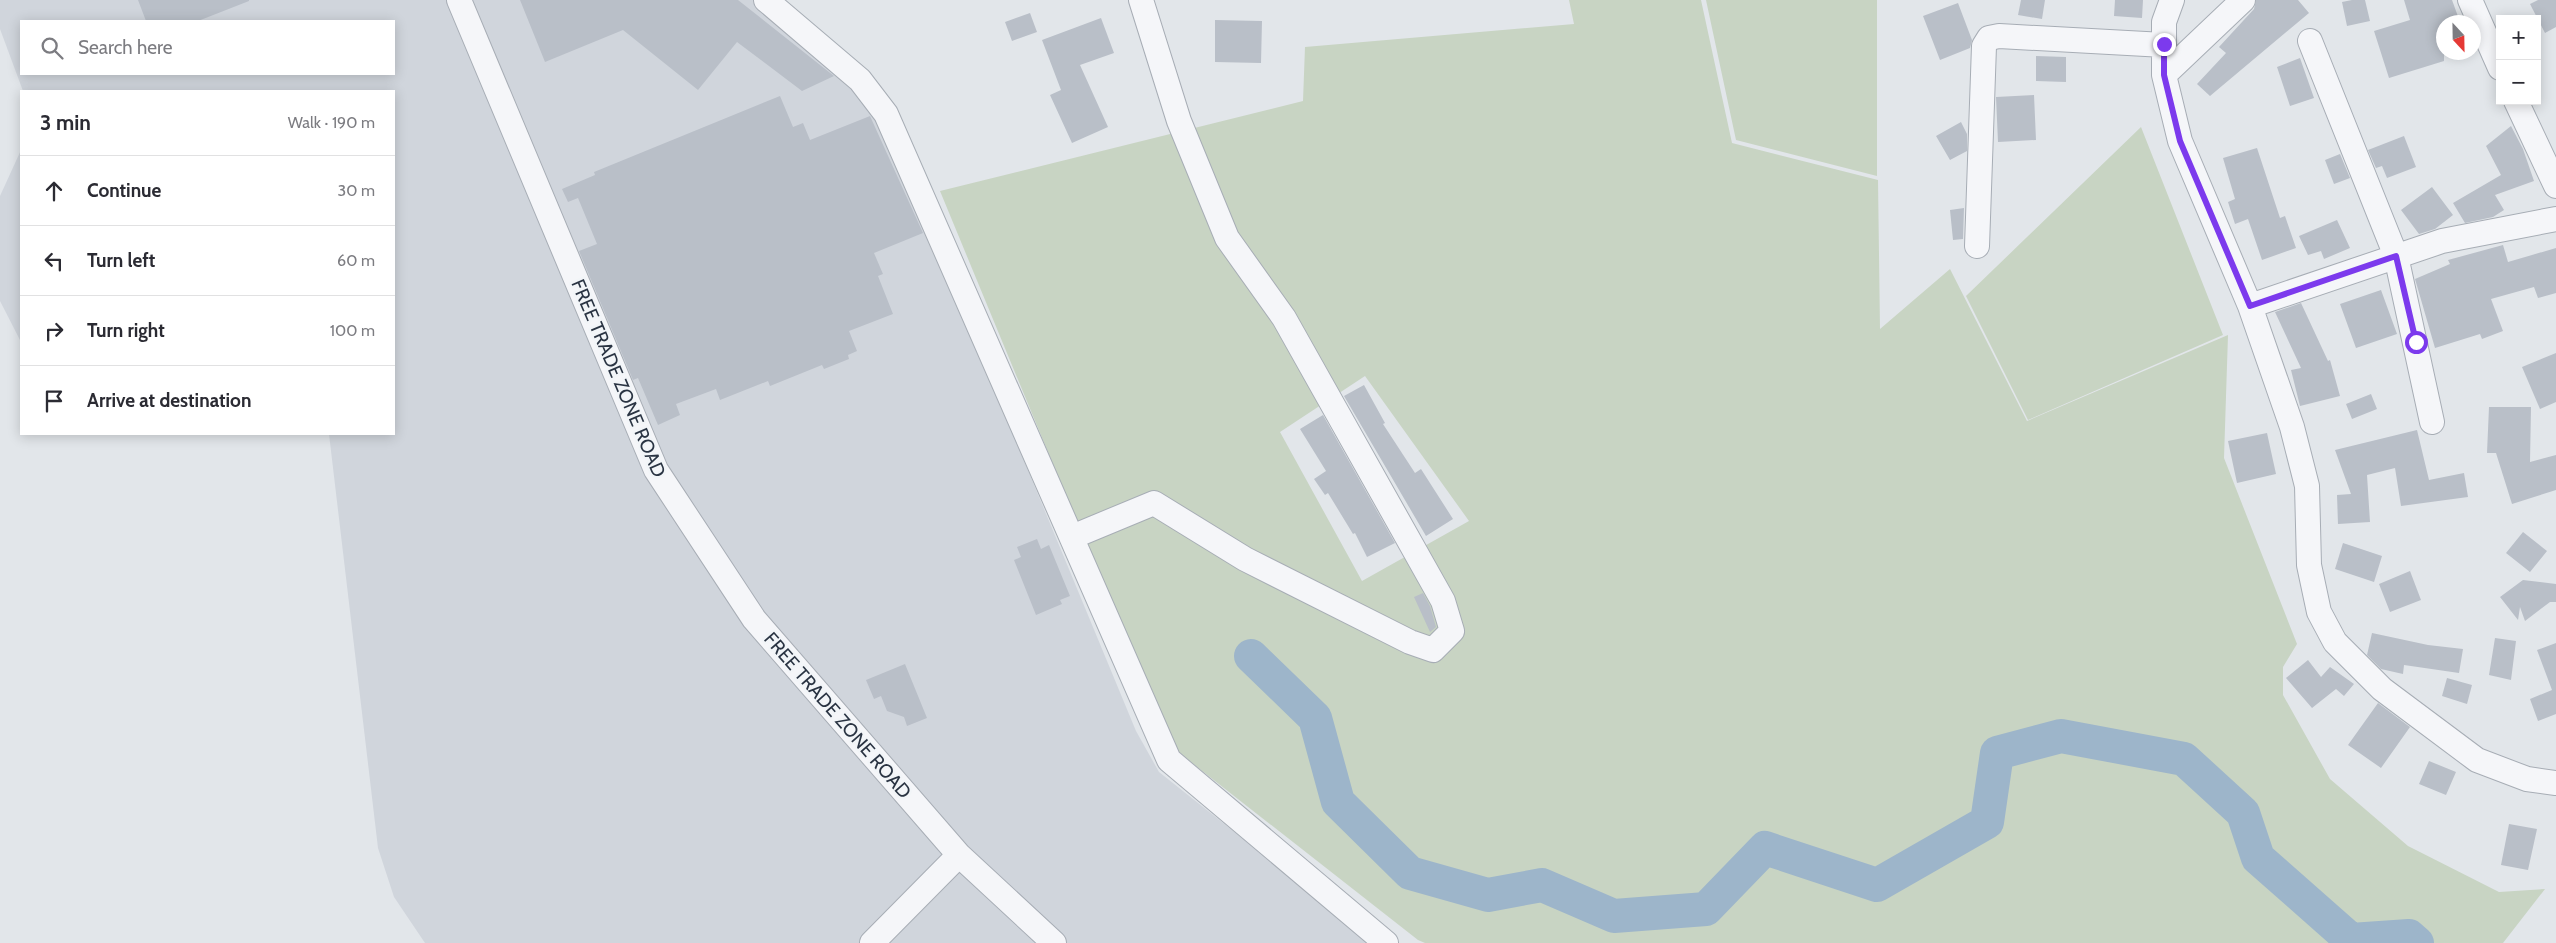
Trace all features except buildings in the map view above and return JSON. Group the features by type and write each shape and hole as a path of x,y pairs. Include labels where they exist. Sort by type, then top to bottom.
{"street":[{"name":"FREE TRADE ZONE ROAD","path":"459,0 656,470 754,619 959,855 1054,943"},
{"path":"766,0 860,80 886,114 1169,760 1386,943"},
{"path":"1072,537 1154,503 1244,559 1410,642 1433,650 1452,631 1443,601 1284,318 1227,238 1180,121 1141,0"},
{"path":"2172,0 2164,22 2164,75 2180,141 2250,306 2294,436 2307,486 2309,565 2320,612 2335,642 2382,689 2476,760 2527,779 2556,783"},
{"path":"2470,0 2496,60"},
{"path":"2164,75 2239,2"},
{"path":"1977,246 1984,46 1989,38 1999,36 2164,44"},
{"path":"2310,41 2396,256 2432,422"},
{"path":"2518,105 2556,186"},
{"path":"2250,306 2442,241 2555,224"},
{"path":"872,943 959,855"}],"shaded area":[{"path":"0,0 763,0 864,85 972,335 1136,731 1159,772 1374,943 425,943 394,897 378,848 329,435 395,435 395,90 23,90 0,29"},
{"path":"20,152 20,340 0,301 0,196"}],"green space":[{"path":"1569,0 1701,0 1732,143 1878,180 1880,329 1950,269 2027,421 2228,335 2224,458 2297,644 2283,667 2283,695 2330,779 2408,846 2499,892 2545,889 2503,943 1425,943 1418,940 1169,745 940,191 1303,101 1305,47 1574,24","holes":["1365,376 1469,521 1362,581 1280,432"]},
{"path":"1706,0 1877,0 1877,176 1736,140"},
{"path":"2141,127 2223,335 2028,420 1966,296"}],"waterway":[{"path":"1251,656 1315,718 1338,802 1410,873 1488,895 1542,885 1614,916 1706,909 1765,848 1877,885 1987,822 1997,753 2061,736 2184,759 2243,813 2258,858 2351,940 2409,936 2417,943"}],"route":[{"path":"2164,44 2164,75 2180,141 2250,306 2396,256 2416,342"}]}
